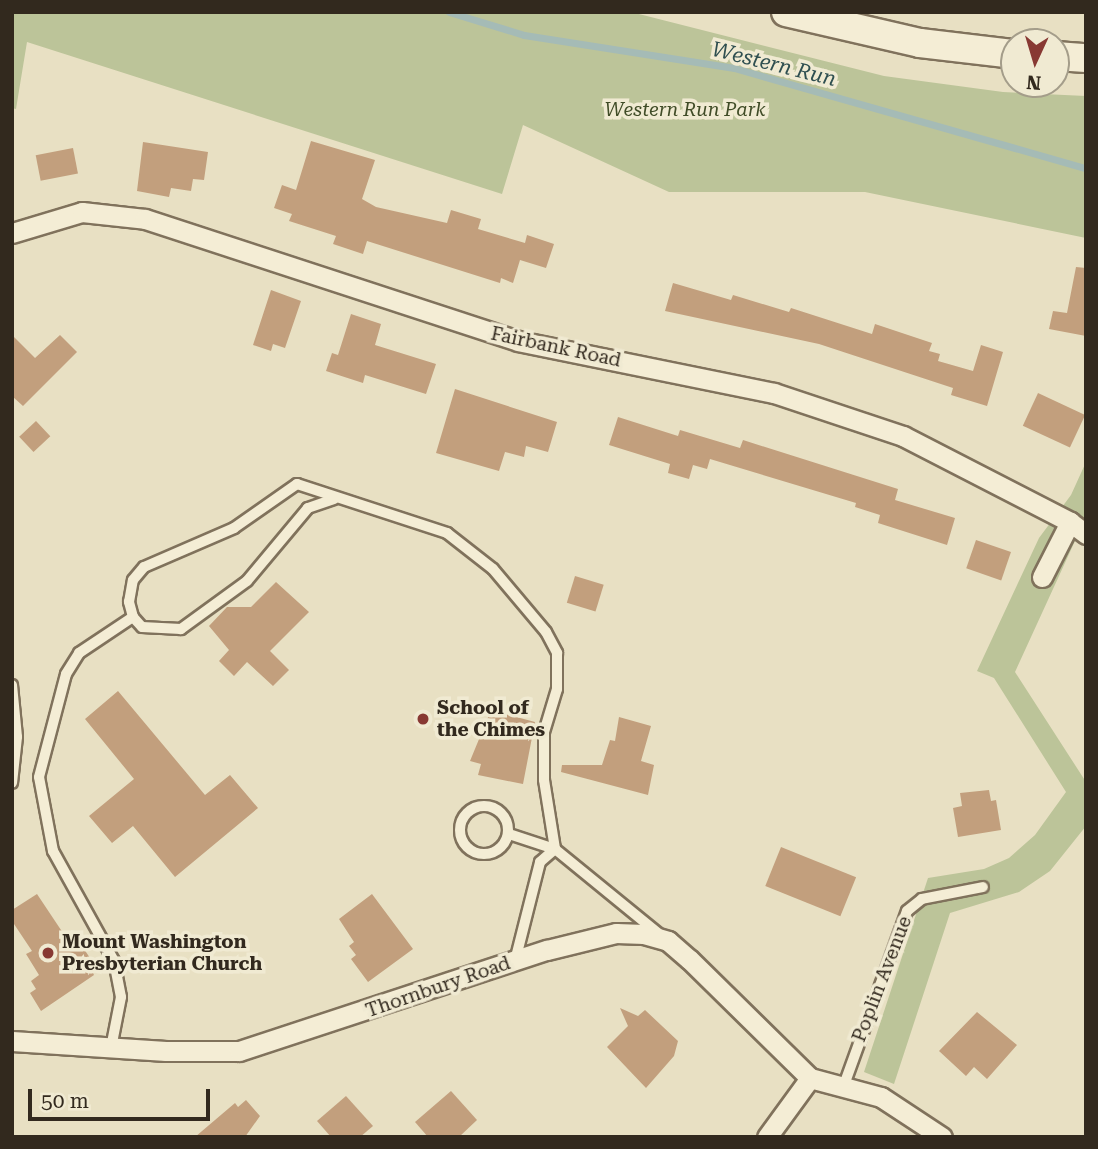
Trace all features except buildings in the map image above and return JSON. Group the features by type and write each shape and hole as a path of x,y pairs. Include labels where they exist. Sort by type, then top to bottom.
{"main road":[{"path":"786,12 920,43 1000,52"}],"street":[{"name":"Fairbank Road","path":"12,233 82,212 145,219 506,338 774,393 832,410 902,436 1070,522 1086,534"},
{"path":"1042,577 1070,522"},
{"name":"Thornbury Road","path":"13,1040 111,1048 239,1051 515,961 615,933 668,941"},
{"path":"668,941 810,1078 881,1097 942,1137"},
{"path":"767,1137 810,1078"}],"lane":[{"path":"334,499 308,508 247,581 181,629 142,627 133,617 129,602 133,580 144,567 234,528 297,484 334,499 379,508 447,533 493,569 546,632 557,653 559,669 544,732 544,780 555,849"},
{"path":"111,1048 121,997 114,961 53,850 39,776 66,674 79,653 133,617"},
{"path":"12,685 17,737 12,783"},
{"path":"488,805 504,816 509,834 499,851 480,855 463,845 458,826 469,809 488,805"},
{"path":"509,834 555,849 668,941"},
{"path":"515,961 540,862 555,849"},
{"name":"Poplin Avenue","path":"844,1085 907,911 922,899 983,887"}],"green space":[{"name":"Western Run Park","path":"12,12 631,12 884,76 1000,92 1000,98 1086,96 1086,238 865,192 669,192 523,125 502,194 27,42 16,109 12,108"},
{"path":"1086,462 1086,517 1015,672 1086,782 1086,826 1050,871 1019,892 950,913 894,1084 864,1072 928,878 984,869 1009,858 1035,835 1066,792 994,678 977,671 1039,538 1071,495"}],"waterway":[{"name":"Western Run","path":"449,12 524,35 734,68 1086,168"}],"place":[{"name":"School of the Chimes","path":"423,719"},
{"name":"Mount Washington Presbyterian Church","path":"48,953"}]}
